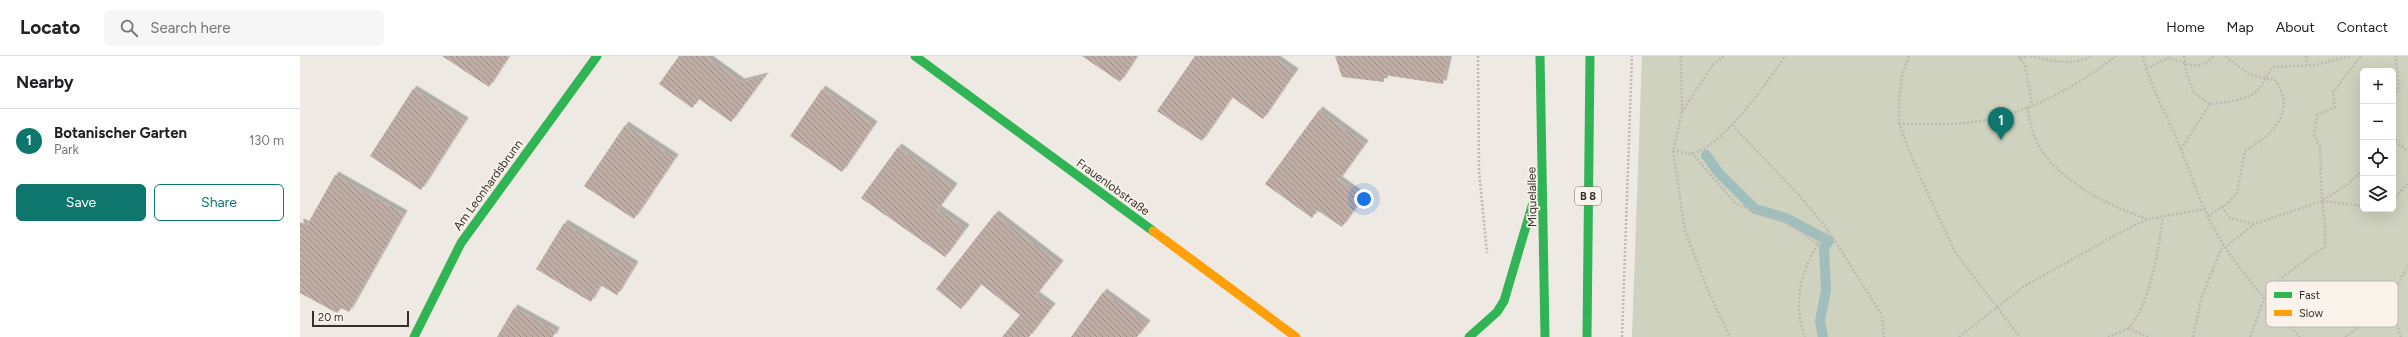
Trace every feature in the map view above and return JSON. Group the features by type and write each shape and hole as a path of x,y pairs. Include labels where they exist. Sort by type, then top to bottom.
{"street":[{"name":"Am Leonhardsbrunn","path":"414,337 461,243 597,56"},
{"name":"Frauenlobstraße","path":"915,56 1296,337"},
{"name":"Miquelallee","path":"1540,56 1545,337"},
{"name":"B 8","path":"1587,337 1590,56"},
{"path":"1469,337 1497,312 1504,301 1543,169"}],"path":[{"path":"1478,56 1479,171 1488,261"},
{"path":"1622,337 1632,56"},
{"path":"1681,56 1682,112 1673,150 1685,231 1709,293 1730,337"},
{"path":"1682,112 1712,66 1724,56"},
{"path":"1673,150 1692,153 1707,145 1732,125 1770,79 1785,56"},
{"path":"1909,56 1902,75 1899,103 1899,124 1919,174 1955,252 2020,337"},
{"path":"2019,57 2029,56 2061,62 2074,62 2091,56"},
{"path":"1899,124 1962,124 1998,116 2027,107 2061,94 2116,56"},
{"path":"2143,56 2155,95 2181,150 2204,209 2225,248 2264,299 2250,337"},
{"path":"2184,56 2194,93 2210,104"},
{"path":"2146,69 2168,58 2194,66 2206,64 2214,56"},
{"path":"2208,216 2222,207 2236,193 2244,151 2260,142 2274,129 2285,104 2282,90 2275,80 2250,75 2225,56"},
{"path":"2306,56 2307,65"},
{"path":"2181,150 2210,104 2248,96 2259,89 2264,78 2273,67 2316,65 2350,56"},
{"path":"2282,281 2324,247 2325,225 2322,201 2320,146 2314,136 2316,115 2335,107 2333,92 2361,56"},
{"path":"2396,56 2398,89 2396,93"},
{"path":"2019,57 2025,65 2032,105"},
{"path":"2027,107 2031,126 2041,149 2051,161 2080,187 2098,198 2148,219"},
{"path":"1732,125 1797,193 1828,230 1882,314 1884,337"},
{"path":"2395,140 2408,152"},
{"path":"1692,153 1736,204 1787,223 1818,244"},
{"path":"2225,248 2254,224 2322,201 2348,184 2360,173"},
{"path":"2396,197 2408,183"},
{"path":"2322,201 2360,206"},
{"path":"2222,207 2230,218 2254,224"},
{"path":"1959,337 1996,306 2057,266 2148,219 2204,209"},
{"path":"2108,337 2128,328 2148,290 2158,251 2163,217"},
{"path":"1805,337 1798,311 1803,274 1818,244 1828,230"},
{"path":"2193,337 2202,296 2223,244"},
{"path":"2398,284 2408,265"},
{"path":"2291,327 2300,337"},
{"path":"2345,337 2359,327"},
{"path":"2398,327 2401,337"},
{"path":"2128,328 2148,337"}],"green space":[{"path":"1642,56 2408,56 2408,337 1632,337"}],"building":[{"path":"442,56 509,56 489,87"},
{"path":"679,56 705,56 741,82 765,76 731,122 699,99 692,108 659,84"},
{"path":"1082,56 1137,56 1120,82"},
{"path":"1195,56 1272,56 1295,72 1263,119 1232,97 1202,141 1157,111"},
{"path":"1335,56 1449,56 1443,84 1384,75 1384,82 1342,77"},
{"path":"413,89 465,121 421,190 370,156"},
{"path":"822,89 874,125 842,172 790,136"},
{"path":"1319,110 1365,144 1339,180 1363,197 1342,227 1317,210 1312,218 1265,184"},
{"path":"625,125 675,158 634,219 584,186"},
{"path":"898,147 954,187 938,209 966,228 945,257 861,198"},
{"path":"335,175 404,214 349,312 341,308 337,313 300,293 300,222 307,225"},
{"path":"995,214 1060,264 1036,295 1052,307 1029,337 1002,337 1020,315 981,284 961,309 936,289"},
{"path":"564,223 635,265 617,295 600,285 591,302 536,269"},
{"path":"1103,292 1147,324 1137,337 1071,337"},
{"path":"514,308 556,331 553,337 497,337"}],"waterway":[{"path":"1706,155 1718,172 1755,209 1786,218 1829,241 1824,247 1826,290 1820,321 1823,337"}],"traffic: fast":[{"path":"414,337 461,243 597,56"},
{"path":"915,56 1153,231"},
{"path":"1540,56 1545,337"},
{"path":"1587,337 1590,56"},
{"path":"1469,337 1497,312 1504,301 1537,189"}],"traffic: slow":[{"path":"1153,231 1296,337"}],"place":[{"name":"Botanischer Garten","path":"2001,140"}]}
